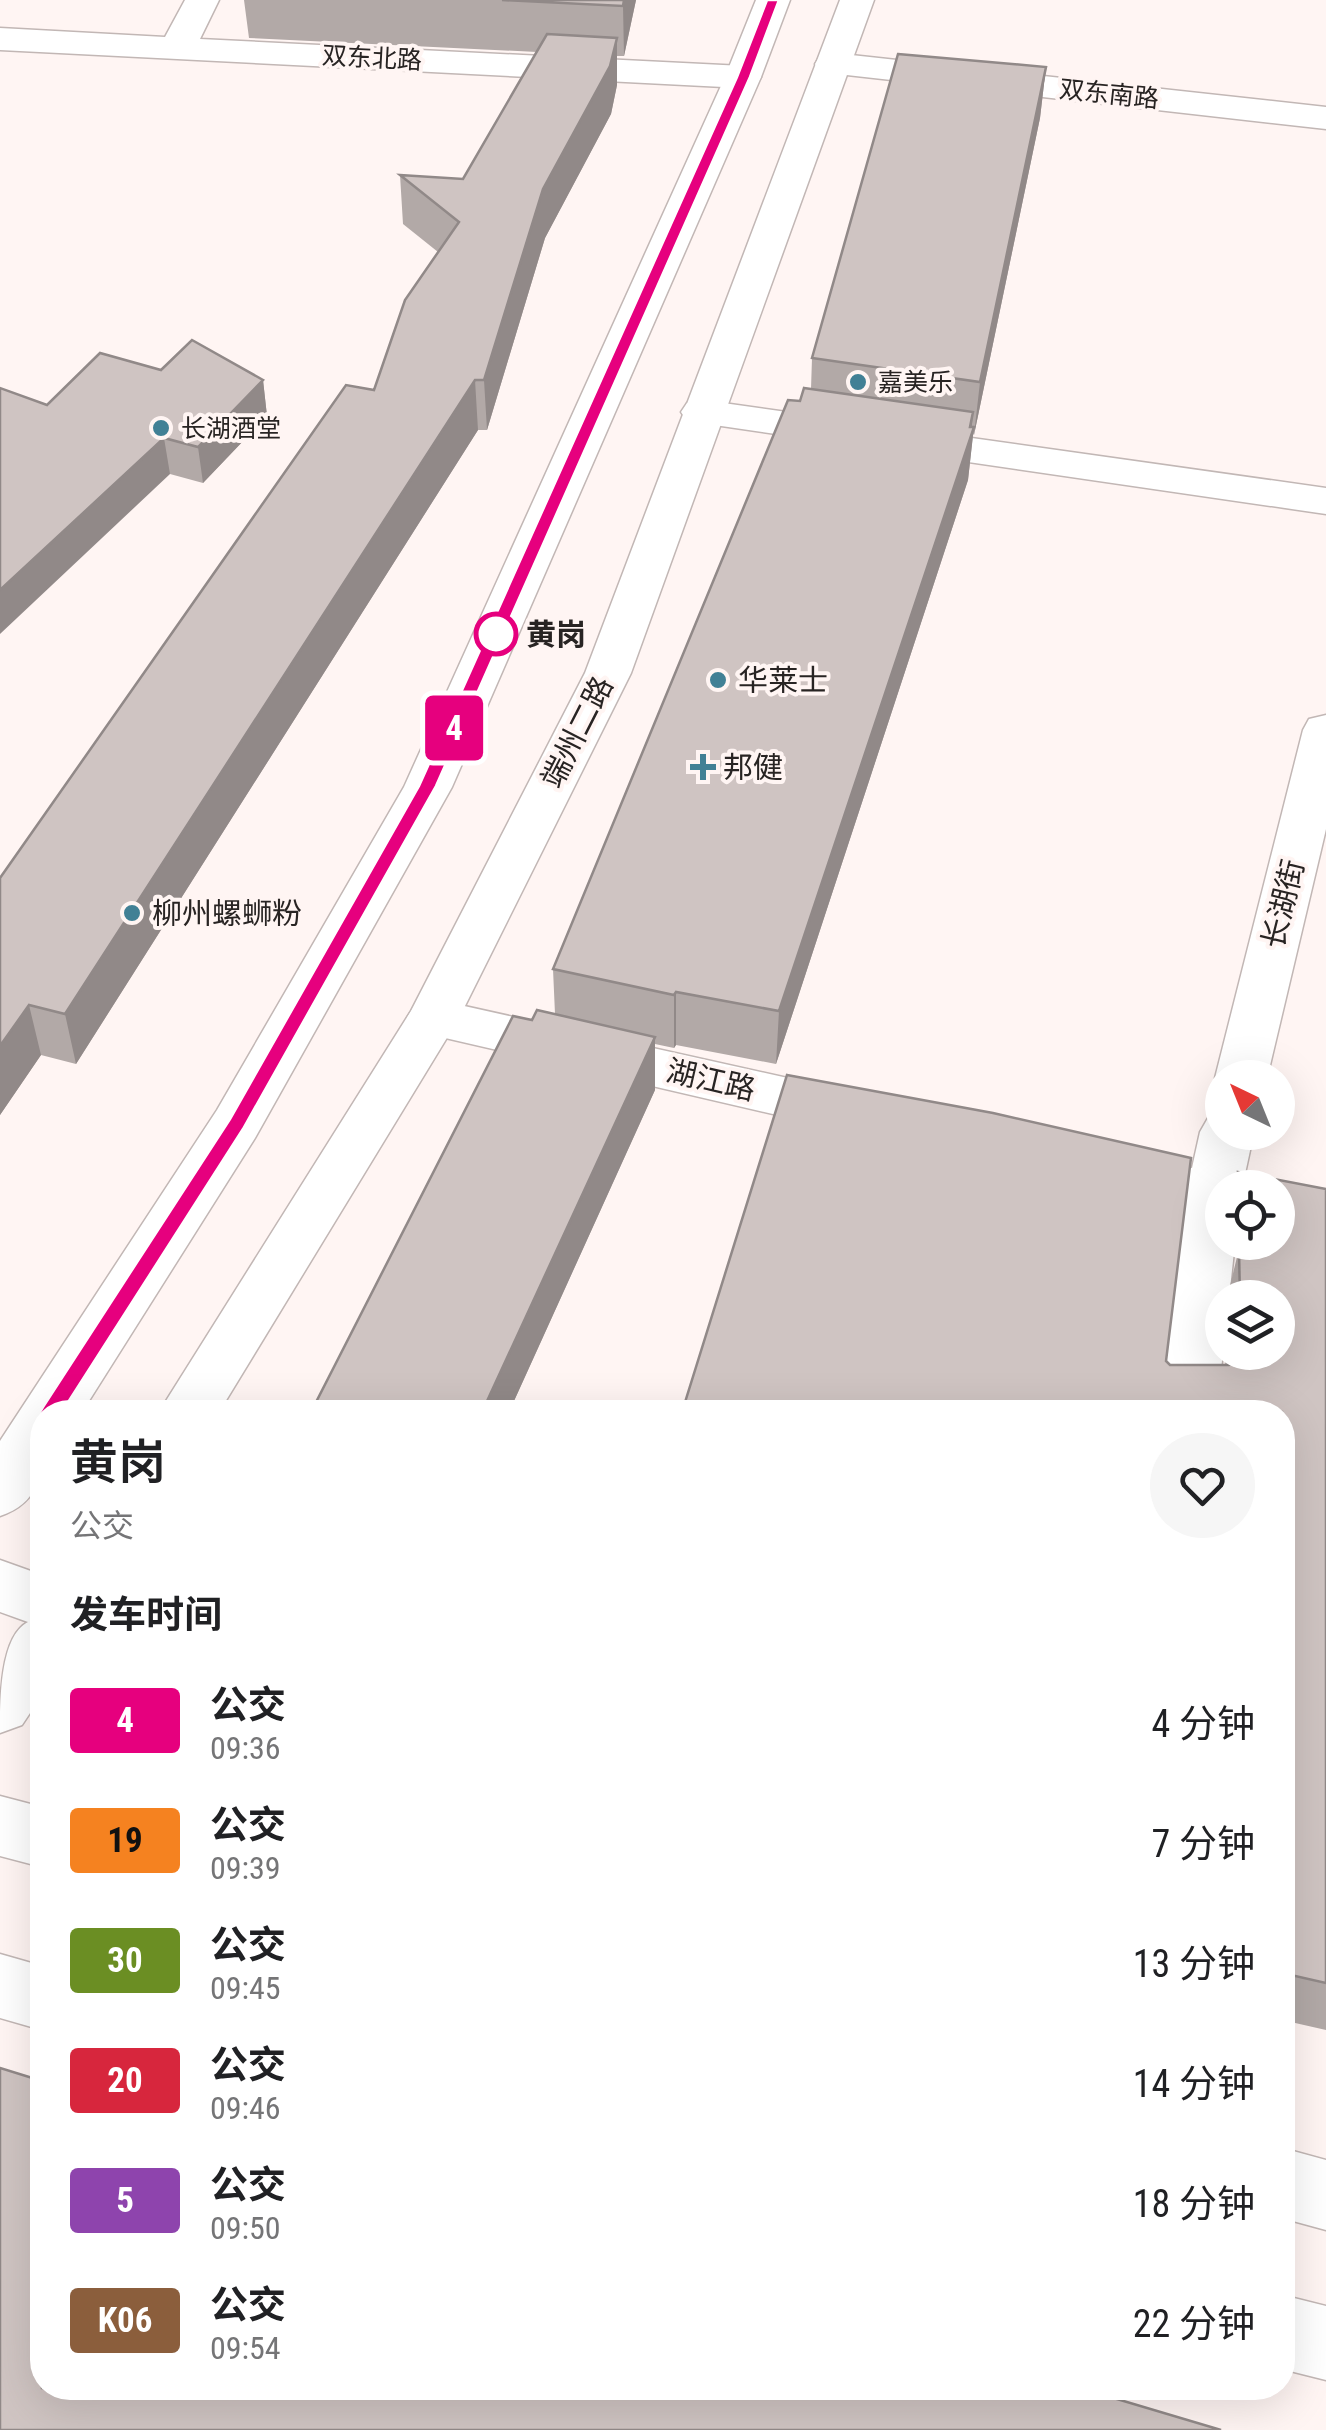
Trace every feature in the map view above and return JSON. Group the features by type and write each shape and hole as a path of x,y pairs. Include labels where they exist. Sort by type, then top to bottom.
{"main road":[{"path":"178,48 202,0"},
{"path":"58,1400 236,1124 428,786 743,77 773,0"},
{"name":"端州二路","path":"195,1400 433,1018 608,673 857,0"},
{"name":"双东北路","path":"0,39 743,77"},
{"name":"双东南路","path":"833,64 1326,118"},
{"path":"702,412 1326,501"},
{"name":"长湖街","path":"1245,1060 1326,730"},
{"name":"湖江路","path":"433,1018 901,1123"},
{"path":"1076,1162 1205,1191"},
{"path":"1189,1400 1209,1260"},
{"path":"0,1491 30,1444"},
{"path":"0,1586 30,1596"},
{"path":"0,1705 30,1661"},
{"path":"0,1826 30,1834"},
{"path":"0,1986 30,1995"},
{"path":"1295,2187 1326,2195"},
{"path":"1295,2335 1326,2343"}],"building":[{"path":"502,0 624,0 623,6"},
{"path":"547,34 617,38 610,66 543,189 484,380 475,380 65,1014 29,1005 0,1046 0,878 346,385 374,390 405,300 459,222 400,175 463,179"},
{"path":"898,54 1046,67 980,382 812,358"},
{"path":"192,340 263,380 198,447 164,438 0,590 0,388 47,405 100,353 161,370"},
{"path":"804,388 973,412 970,427 974,427 779,1011 676,992 674,995 553,969 788,400 800,401"},
{"path":"537,1010 655,1037 488,1400 317,1400 513,1016 532,1020"},
{"path":"787,1075 993,1113 1191,1158 1166,1361 1170,1365 1205,1365 1205,1370 1295,1370 1295,1280 1240,1280 1239,1260 1295,1260 1295,1183 1326,1189 1326,1983 1295,1976 1295,1400 686,1400"},
{"path":"0,2068 30,2077 30,2400 1120,2400 1221,2430 0,2430"}],"bus line":[{"name":"4","path":"59,1400 236,1124 428,786 743,77 773,0"}],"place":[{"name":"嘉美乐","path":"858,382"},
{"name":"长湖酒堂","path":"161,428"},
{"name":"黄岗","path":"496,634"},
{"name":"华莱士","path":"718,680"},
{"name":"邦健","path":"703,767"},
{"name":"柳州螺蛳粉","path":"132,913"}]}
